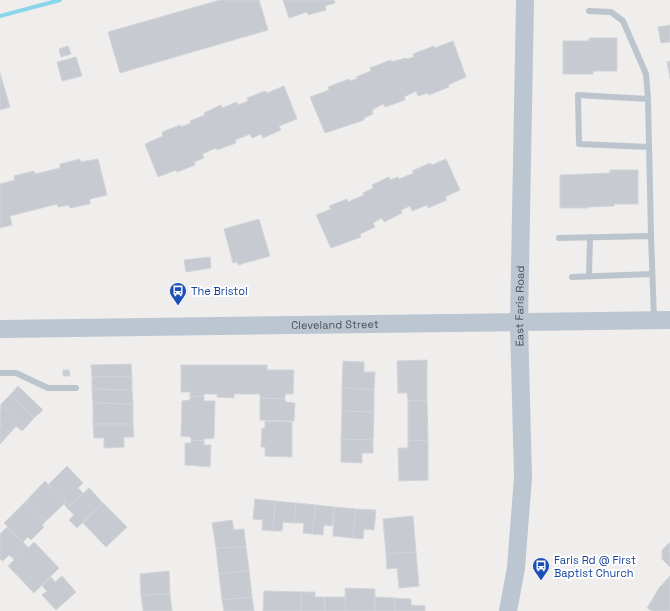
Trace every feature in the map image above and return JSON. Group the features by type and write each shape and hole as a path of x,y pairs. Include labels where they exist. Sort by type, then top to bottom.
{"street":[{"name":"East Faris Road","path":"508,611 516,568 523,477 519,323 526,0"},
{"name":"Cleveland Street","path":"0,329 662,320"}],"lane":[{"path":"589,12 611,12 623,21 646,74 648,99 652,274 662,320"},
{"path":"648,99 578,95 579,144 649,147"},
{"path":"558,238 651,236"},
{"path":"589,276 590,237"},
{"path":"572,277 652,274"},
{"path":"0,373 16,373 48,388 76,388"}],"building":[{"path":"220,0 259,0 268,30 120,73 108,32"},
{"path":"283,0 334,0 335,3 325,6 326,10 308,15 307,12 289,18"},
{"path":"670,25 670,42 661,43 658,27"},
{"path":"589,38 617,38 617,71 593,71 593,74 563,74 563,41 589,41"},
{"path":"453,41 466,77 448,85 449,87 429,95 428,93 418,96 416,91 404,97 405,100 385,107 383,104 372,110 373,114 364,118 364,120 325,133 310,97 329,90 328,87 349,79 350,81 357,79 356,77 371,71 370,68 391,60 391,62 414,57 413,54"},
{"path":"68,46 71,54 61,57 59,49"},
{"path":"76,57 82,76 62,81 57,62"},
{"path":"670,61 670,78 667,62"},
{"path":"0,73 10,107 0,110"},
{"path":"284,86 297,119 279,126 281,130 263,138 261,134 252,138 250,134 235,140 236,143 217,150 216,148 202,154 204,158 194,162 195,165 158,177 145,144 163,136 162,132 180,125 181,127 191,123 190,121 205,115 204,113 221,105 222,108 237,102 238,105 248,101 247,98 265,91 267,93"},
{"path":"80,159 81,162 98,159 107,195 90,199 90,204 70,208 69,205 58,207 57,204 10,216 12,225 0,228 0,184 15,180 14,176 34,171 35,174 60,168 60,164"},
{"path":"446,159 460,190 445,197 447,200 428,208 427,205 412,211 410,206 401,210 402,213 384,222 382,218 373,223 375,227 360,234 361,237 331,248 316,215 331,209 329,206 347,199 348,202 364,195 363,193 373,188 372,185 389,177 390,180 398,177 399,179 414,173 412,171 430,163 432,165"},
{"path":"610,170 638,170 638,204 614,204 614,206 588,208 560,208 560,175 610,173"},
{"path":"259,219 270,256 238,265 237,262 233,263 224,229"},
{"path":"210,257 211,268 186,272 184,260"},
{"path":"427,360 427,401 408,401 407,393 398,393 397,361"},
{"path":"343,361 364,362 364,372 375,372 374,390 342,388"},
{"path":"131,364 132,377 92,377 91,365"},
{"path":"181,365 267,365 267,370 294,370 293,394 285,394 285,399 260,398 260,394 234,394 234,398 217,397 217,394 204,394 204,396 190,397 190,392 181,392"},
{"path":"63,370 69,370 70,376 63,376"},
{"path":"92,377 132,377 132,390 92,389"},
{"path":"18,386 43,410 34,418 10,395"},
{"path":"342,388 374,390 374,412 342,411"},
{"path":"92,389 132,390 133,404 93,403"},
{"path":"10,395 34,418 25,428 1,404"},
{"path":"204,396 204,401 215,401 214,438 204,439 204,441 191,440 191,437 181,436 182,401 190,400 190,397"},
{"path":"260,398 285,399 286,402 295,403 294,421 260,420"},
{"path":"408,401 427,401 428,441 408,440"},
{"path":"93,403 133,404 133,424 93,424"},
{"path":"1,404 25,428 22,431 16,426 10,433 0,423"},
{"path":"342,411 374,412 373,440 341,439"},
{"path":"265,421 292,422 292,457 265,456 265,447 261,447 262,428 265,428"},
{"path":"0,423 10,433 0,444"},
{"path":"93,424 133,424 134,437 124,437 124,447 104,448 104,438 94,438"},
{"path":"341,439 373,440 373,453 362,453 362,463 341,462"},
{"path":"191,440 204,441 204,445 211,445 210,467 185,465 185,443 191,443"},
{"path":"408,440 428,441 428,480 399,481 398,448 408,448"},
{"path":"67,466 83,483 78,488 83,493 67,508 64,504 66,502 48,485"},
{"path":"45,481 66,502 46,521 26,501"},
{"path":"89,488 103,503 77,528 69,520 74,515 67,508"},
{"path":"255,499 275,501 273,531 262,530 263,520 253,519"},
{"path":"26,501 46,521 42,525 44,527 31,540 28,537 23,542 4,523"},
{"path":"275,501 296,503 294,523 283,522 282,531 273,531"},
{"path":"103,503 127,527 106,547 83,523"},
{"path":"296,503 316,505 312,534 303,533 304,523 294,523"},
{"path":"316,505 334,507 332,526 324,525 323,535 312,534"},
{"path":"334,507 356,509 353,538 333,536"},
{"path":"356,509 376,510 374,530 364,529 363,539 353,538"},
{"path":"413,516 416,552 386,554 383,519"},
{"path":"232,520 234,530 244,529 246,547 216,548 212,523"},
{"path":"7,527 26,545 13,558 9,555 3,561 0,559 0,534"},
{"path":"34,542 59,568 34,593 8,566 14,560 13,558 26,545 28,548"},
{"path":"670,542 670,567 662,559 662,550"},
{"path":"246,547 249,570 219,574 216,548"},
{"path":"416,552 419,586 399,588 397,568 387,569 386,554"},
{"path":"249,570 252,597 222,600 219,574"},
{"path":"169,571 170,594 141,595 140,574"},
{"path":"62,576 76,592 56,610 42,595 47,591 42,586 51,577 55,582"},
{"path":"670,576 670,611 652,611 647,608 659,588"},
{"path":"345,588 375,589 375,611 346,611"},
{"path":"264,591 301,592 301,611 263,611"},
{"path":"301,592 315,592 315,597 324,597 325,611 301,611"},
{"path":"170,594 172,611 143,611 141,595"},
{"path":"252,597 254,611 224,611 222,600"},
{"path":"324,597 345,597 346,611 325,611"},
{"path":"375,597 395,598 395,611 375,611"},
{"path":"395,598 411,599 411,605 425,606 425,611 395,611"}],"waterway":[{"path":"0,16 60,0"}],"place":[{"name":"The Bristol","path":"178,306"},
{"name":"Faris Rd @ First Baptist Church","path":"541,581"}]}
